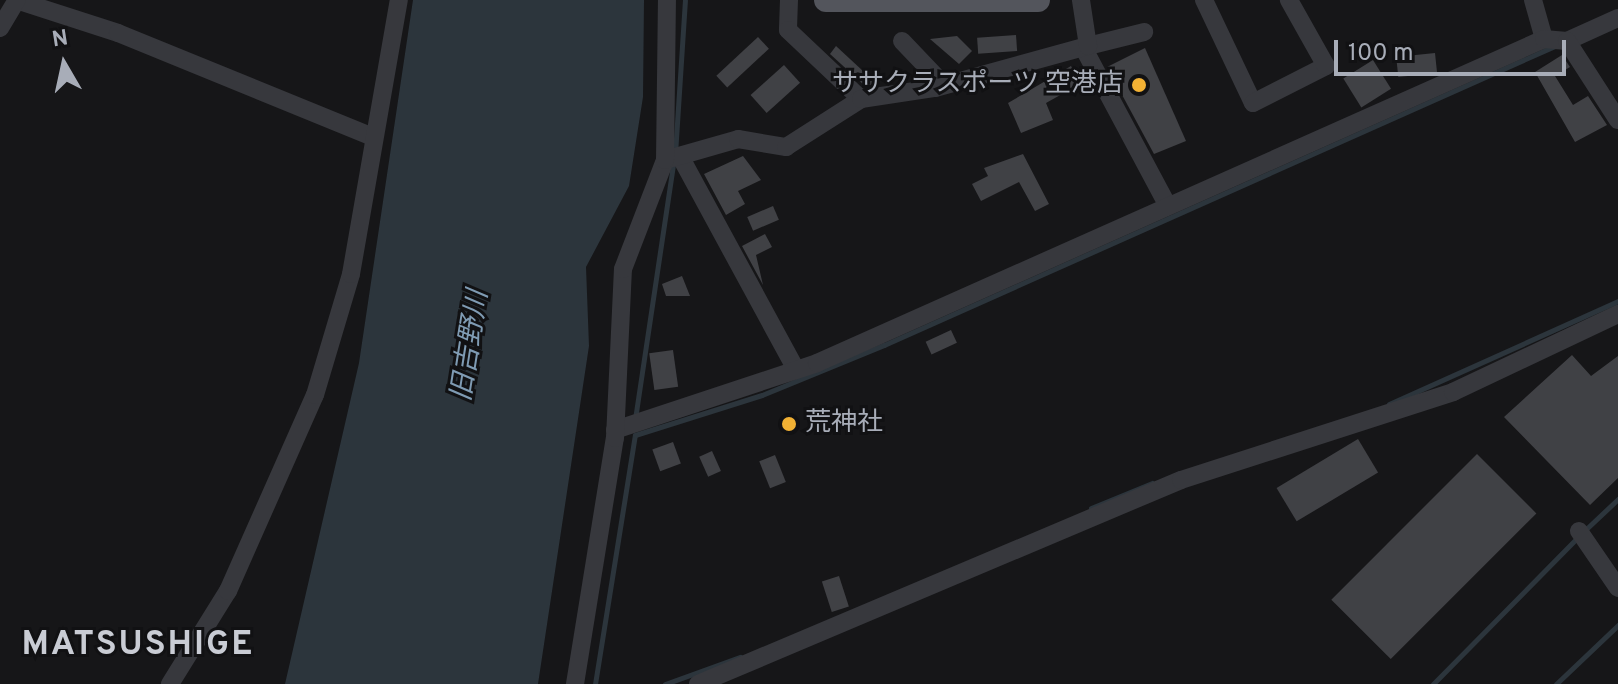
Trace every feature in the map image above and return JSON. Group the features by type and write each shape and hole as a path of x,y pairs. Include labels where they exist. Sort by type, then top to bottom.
{"main road":[{"path":"826,0 1038,0"}],"street":[{"path":"0,28 17,0 118,33 373,137"},
{"path":"170,684 228,591 315,395 351,274 399,0"},
{"path":"575,684 615,430 623,269 673,158 667,0"},
{"path":"789,0 788,30 861,99"},
{"path":"1081,0 1086,46 1168,206"},
{"path":"1204,0 1253,103 1326,66 1289,0"},
{"path":"1533,0 1544,39"},
{"path":"615,430 796,370 1544,39 1567,41 1618,18"},
{"path":"673,158 738,139 786,147 861,99 1144,32"},
{"path":"902,41 940,78"},
{"path":"1567,41 1618,120"},
{"path":"673,158 796,370"},
{"path":"698,684 1181,480 1453,392 1618,314"},
{"path":"1579,531 1618,588"}],"water":[{"name":"旧吉野川","path":"413,0 644,0 643,97 629,186 586,267 589,346 538,684 285,684 359,363"}],"building":[{"path":"1016,35 1017,51 978,54 977,38"},
{"path":"957,36 972,51 959,64 930,39"},
{"path":"758,37 769,49 727,88 716,76"},
{"path":"836,46 877,84 865,86 830,54"},
{"name":"ササクラスポーツ 空港店","path":"1145,48 1186,141 1154,154 1107,67"},
{"path":"1435,53 1437,73 1398,77 1396,57"},
{"path":"1562,55 1570,67 1555,76 1573,105 1588,96 1607,125 1575,142 1535,72"},
{"path":"1373,60 1391,89 1361,107 1343,79"},
{"path":"784,65 800,83 767,113 751,95"},
{"path":"1071,66 1080,84 1046,103 1053,120 1021,133 1008,103"},
{"path":"1023,154 1049,204 1035,211 1019,182 981,201 972,184 988,176 984,168"},
{"path":"743,156 761,180 738,191 745,204 726,215 704,174"},
{"path":"773,206 779,220 753,231 747,217"},
{"path":"765,234 772,247 756,255 763,285 742,246"},
{"path":"682,276 690,296 666,296 662,284"},
{"path":"951,330 957,343 932,355 926,342"},
{"path":"673,350 678,387 654,390 649,353"},
{"path":"1572,355 1591,376 1618,356 1618,478 1590,505 1504,417"},
{"path":"1358,439 1378,472 1297,521 1277,488"},
{"path":"673,442 681,464 660,471 652,450"},
{"path":"712,451 721,471 708,477 699,457"},
{"path":"1477,454 1536,513 1391,659 1331,600"},
{"path":"775,455 786,482 770,488 759,461"},
{"path":"839,576 849,606 832,612 822,582"}],"waterway":[{"path":"675,154 685,0"},
{"path":"595,684 635,435 762,395 884,345 1557,45"},
{"path":"635,419 673,164"},
{"path":"1389,404 1618,301"},
{"path":"1091,508 1152,483"},
{"path":"1584,531 1618,499"},
{"path":"1433,684 1577,538"},
{"path":"1556,684 1618,625"},
{"path":"665,684 740,657"}],"place":[{"name":"ササクラスポーツ 空港店","path":"1139,85"},
{"name":"荒神社","path":"789,424"}],"district":[{"name":"MATSUSHIGE","path":"138,646"}]}
